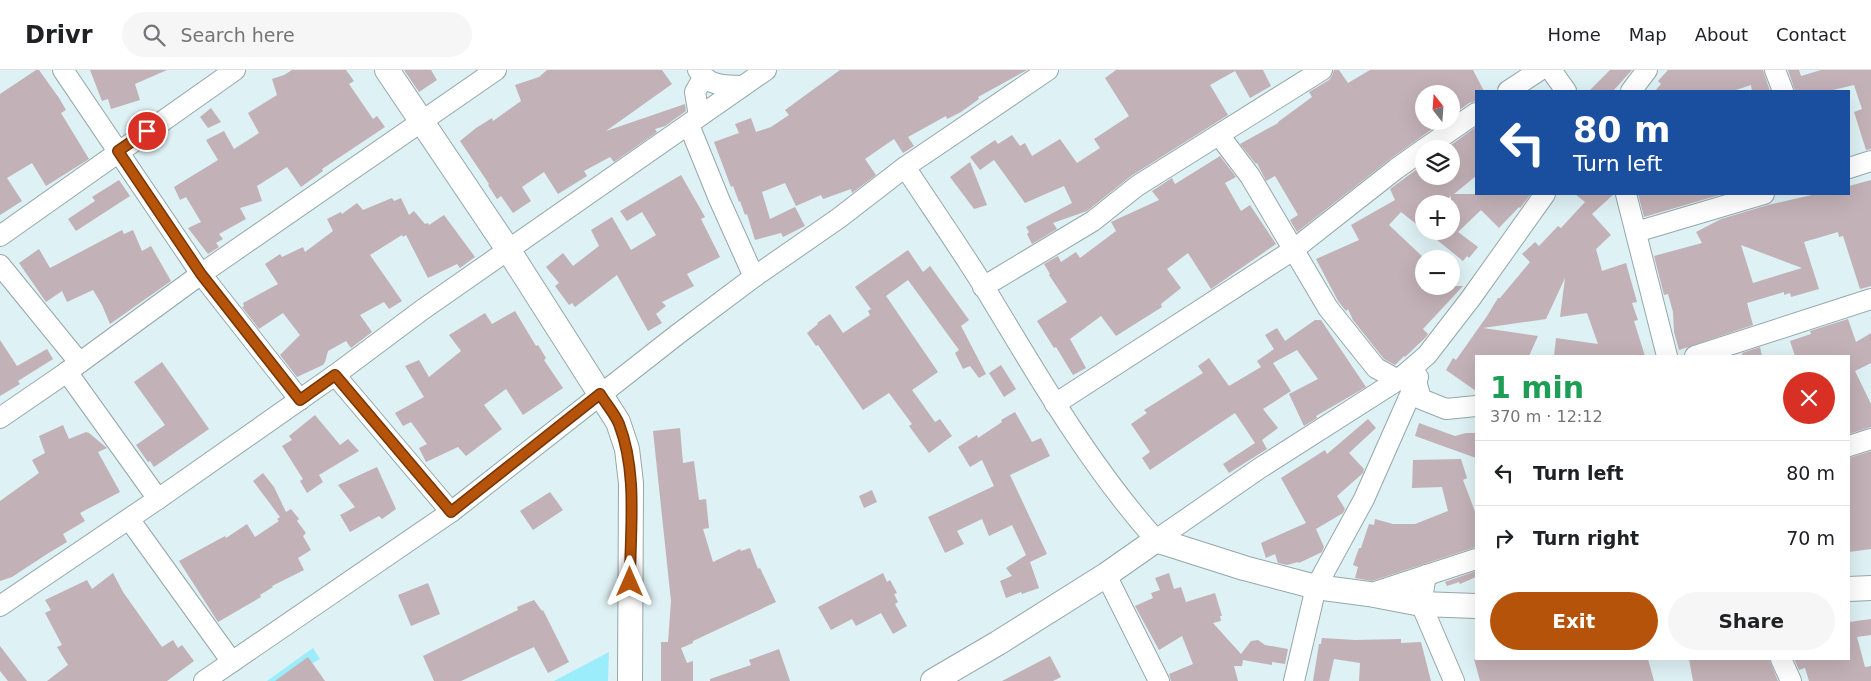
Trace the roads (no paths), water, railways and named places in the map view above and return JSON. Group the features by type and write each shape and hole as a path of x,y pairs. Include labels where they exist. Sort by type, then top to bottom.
{"street":[{"path":"63,70 201,274 300,400"},
{"path":"0,236 234,70"},
{"path":"387,70 509,250 618,422 627,449 631,483 630,681"},
{"path":"0,418 201,274 496,70"},
{"path":"0,606 300,400 422,310 766,70"},
{"path":"204,681 451,512 600,394 754,277 839,218 905,167 1048,70"},
{"path":"983,286 1093,221 1137,186 1322,70"},
{"path":"1510,90 1540,70"},
{"path":"1551,70 1565,90"},
{"path":"1632,90 1647,70"},
{"path":"1775,70 1783,90"},
{"path":"743,86 720,86 701,74 695,92 694,120 719,199 754,277"},
{"path":"1437,140 1475,113"},
{"path":"1219,135 1250,176 1333,315 1376,368 1407,381 1421,399 1446,409 1475,406"},
{"path":"1055,404 1293,250 1415,155"},
{"path":"1850,168 1871,161"},
{"path":"905,167 983,286 1055,404 1122,500 1156,540 1316,588 1369,594 1421,604 1475,606"},
{"path":"1294,681 1316,588 1364,499 1407,381 1489,274 1544,195"},
{"path":"1626,195 1667,355"},
{"path":"1636,232 1761,195"},
{"path":"0,265 73,367 158,499"},
{"path":"1698,355 1871,299"},
{"path":"335,375 451,512"},
{"path":"934,681 1106,575 1260,468 1407,381"},
{"path":"1850,446 1871,439"},
{"path":"129,519 232,662"},
{"path":"1369,594 1475,560"},
{"path":"1106,575 1159,681"},
{"path":"1426,575 1421,604 1454,681"},
{"path":"1850,589 1871,588"},
{"path":"1781,660 1789,681"}]}
